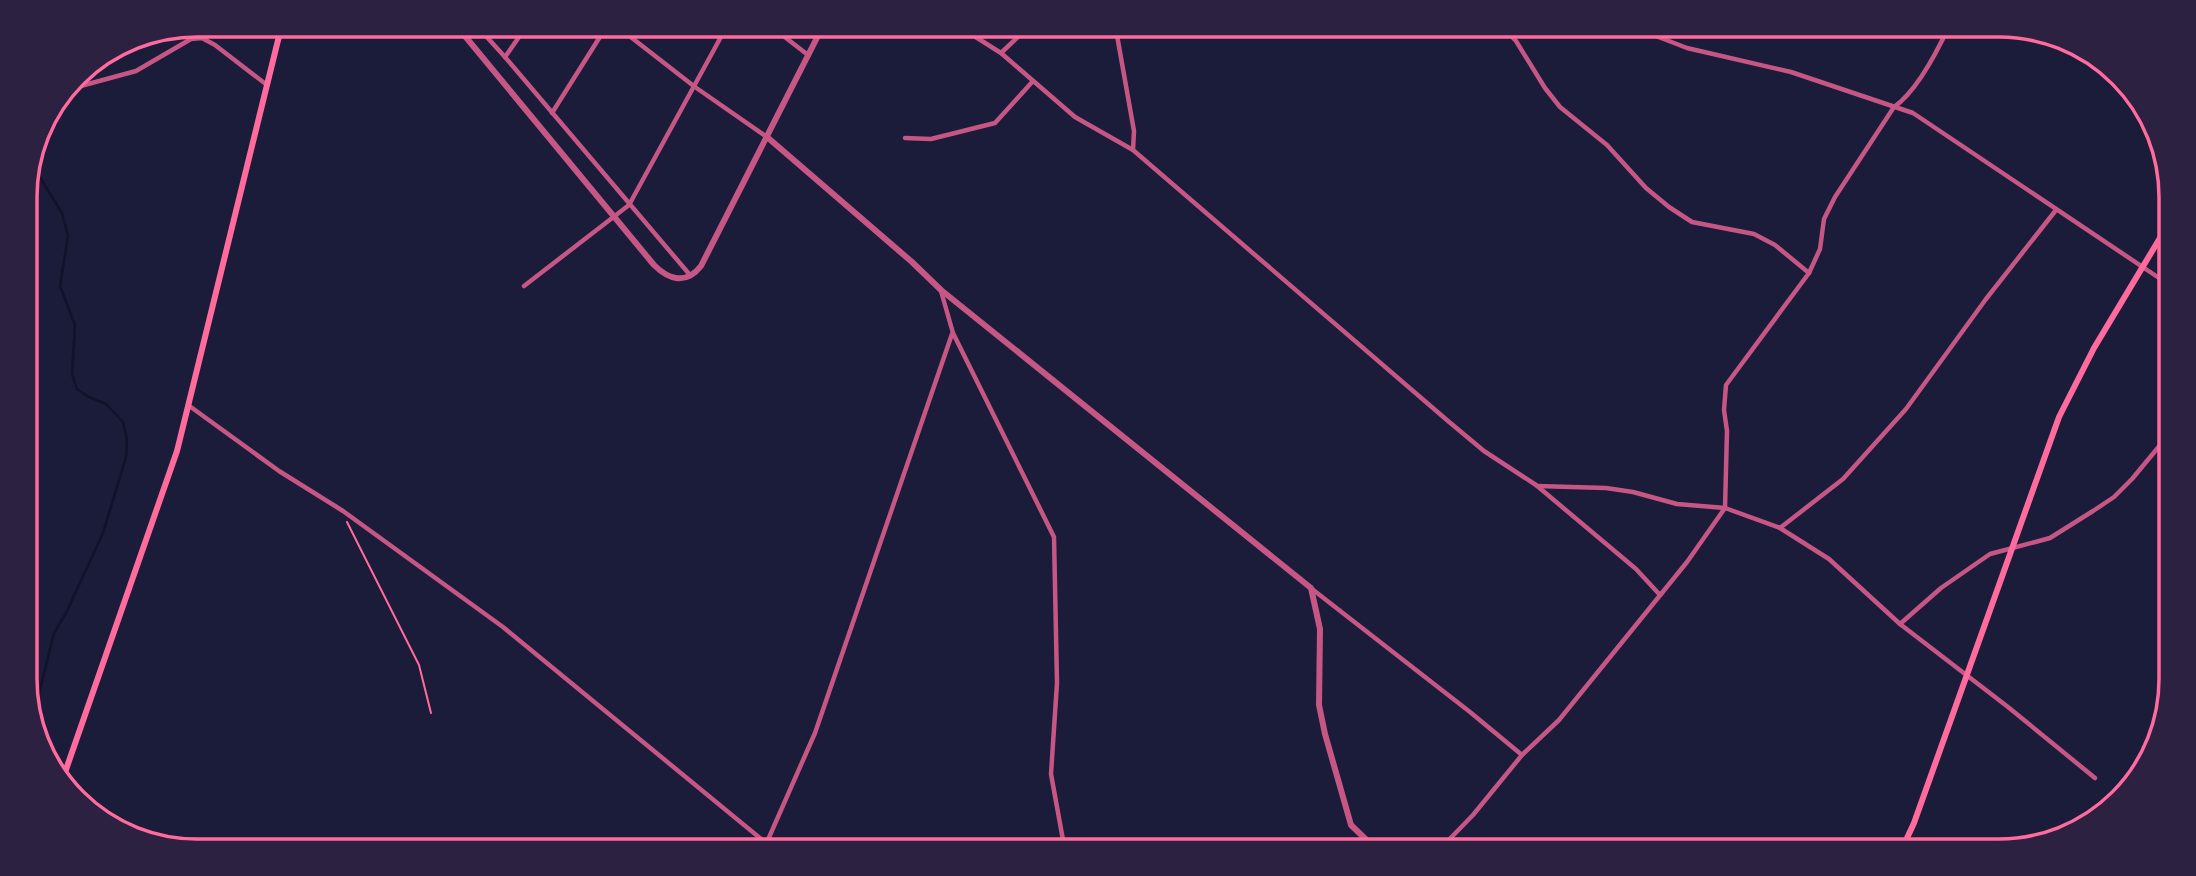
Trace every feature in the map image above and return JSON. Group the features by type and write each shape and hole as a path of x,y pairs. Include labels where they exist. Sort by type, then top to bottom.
{"main road":[{"path":"66,770 177,451 279,37"},
{"path":"1907,839 2059,416 2094,348 2159,241"}],"street":[{"path":"466,37 664,274 677,280 690,276 701,266 817,37"},
{"path":"487,37 690,276"},
{"path":"505,57 519,37"},
{"path":"552,113 600,37"},
{"path":"630,37 695,88 766,137 902,253 941,290 1311,589 1522,755"},
{"path":"524,286 629,205 721,37"},
{"path":"785,37 808,55"},
{"path":"977,37 1002,52 1075,117 1133,150 1484,451 1536,485 1636,569 1660,595"},
{"path":"1002,52 1018,37"},
{"path":"1117,37 1134,131 1133,150"},
{"path":"1512,37 1560,107 1607,145 1646,188 1669,207 1692,222 1754,234 1775,245 1809,273"},
{"path":"1659,37 1687,48 1791,72 1913,113 2159,278"},
{"path":"1450,839 1522,755 1559,720 1660,595 1725,508 1726,385 1809,273 1820,249 1824,219 1835,197 1894,107 1904,100 1942,37"},
{"path":"82,86 136,71 191,39 202,38 267,85"},
{"path":"905,138 931,139 995,122 1033,80"},
{"path":"1780,528 1843,479 1906,409 1992,290 2056,210"},
{"path":"941,290 953,334 1054,537 1057,683 1051,774 1063,839"},
{"path":"768,839 815,733 953,334"},
{"path":"188,405 508,631 761,839"},
{"path":"1900,624 1990,554 2050,538 2114,497 2159,446"},
{"path":"1536,485 1606,488 1677,504 1725,508 1780,528 1829,559 1900,624 2095,778"},
{"path":"1311,589 1321,629 1319,705 1325,734 1351,825 1366,839"}],"path":[{"path":"343,512 349,530 419,666 431,713"}],"waterway":[{"path":"38,175 62,213 68,236 60,286 75,325 72,374 77,389 106,404 123,422 127,439 126,457 103,533 54,633 38,697"}]}
